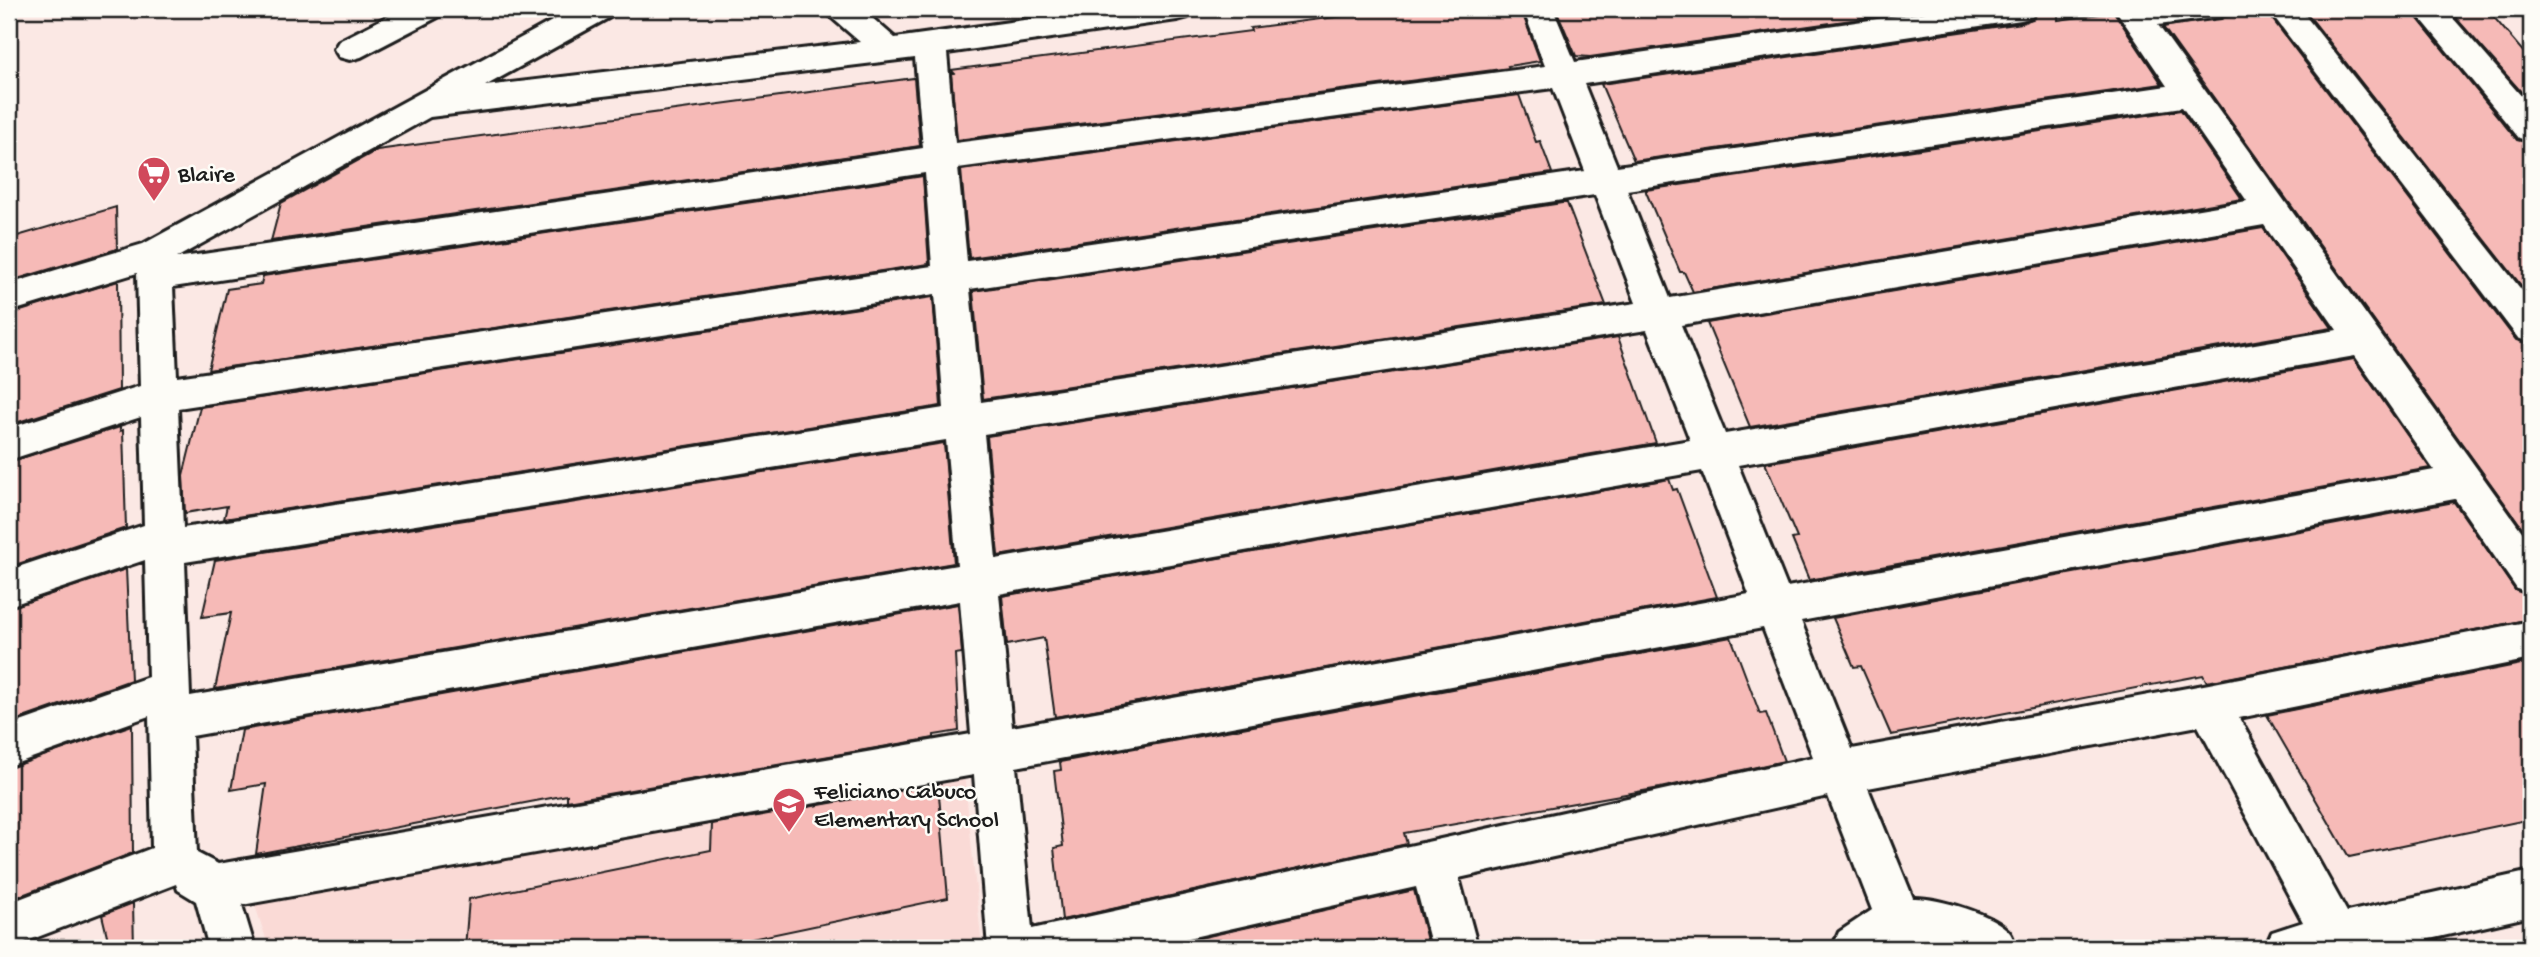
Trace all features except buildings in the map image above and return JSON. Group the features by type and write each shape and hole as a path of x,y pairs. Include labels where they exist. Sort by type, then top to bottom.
{"street":[{"path":"350,49 427,9"},
{"path":"155,264 420,106 599,9"},
{"path":"842,9 890,50"},
{"path":"420,106 930,45 1063,16 1177,9"},
{"path":"1538,9 1899,922"},
{"path":"9,298 155,264 1564,75 2021,9"},
{"path":"2132,12 2210,9"},
{"path":"2283,9 2531,328"},
{"path":"2428,9 2531,129"},
{"path":"2132,12 2531,576"},
{"path":"930,45 1011,948"},
{"path":"9,444 160,394 2190,94"},
{"path":"9,588 165,542 1658,314 2273,210"},
{"path":"155,264 175,862"},
{"path":"9,746 170,704 978,581 2364,340"},
{"path":"214,887 994,751 2464,481"},
{"path":"1042,948 1839,772 2209,704 2531,640"},
{"path":"2209,704 2336,937"},
{"path":"175,862 214,887 232,948"},
{"path":"9,926 175,862"},
{"path":"1432,862 1455,948"},
{"path":"2288,948 2531,894"},
{"path":"1855,948 1871,933 1899,922 1929,920 1961,929 1993,948"}],"shaded area":[{"name":"Feliciano Cabuco Elementary School","path":"964,772 982,948 269,948 252,896"}],"place":[{"name":"Blaire","path":"154,203"},
{"name":"Feliciano Cabuco Elementary School","path":"789,834"}]}
